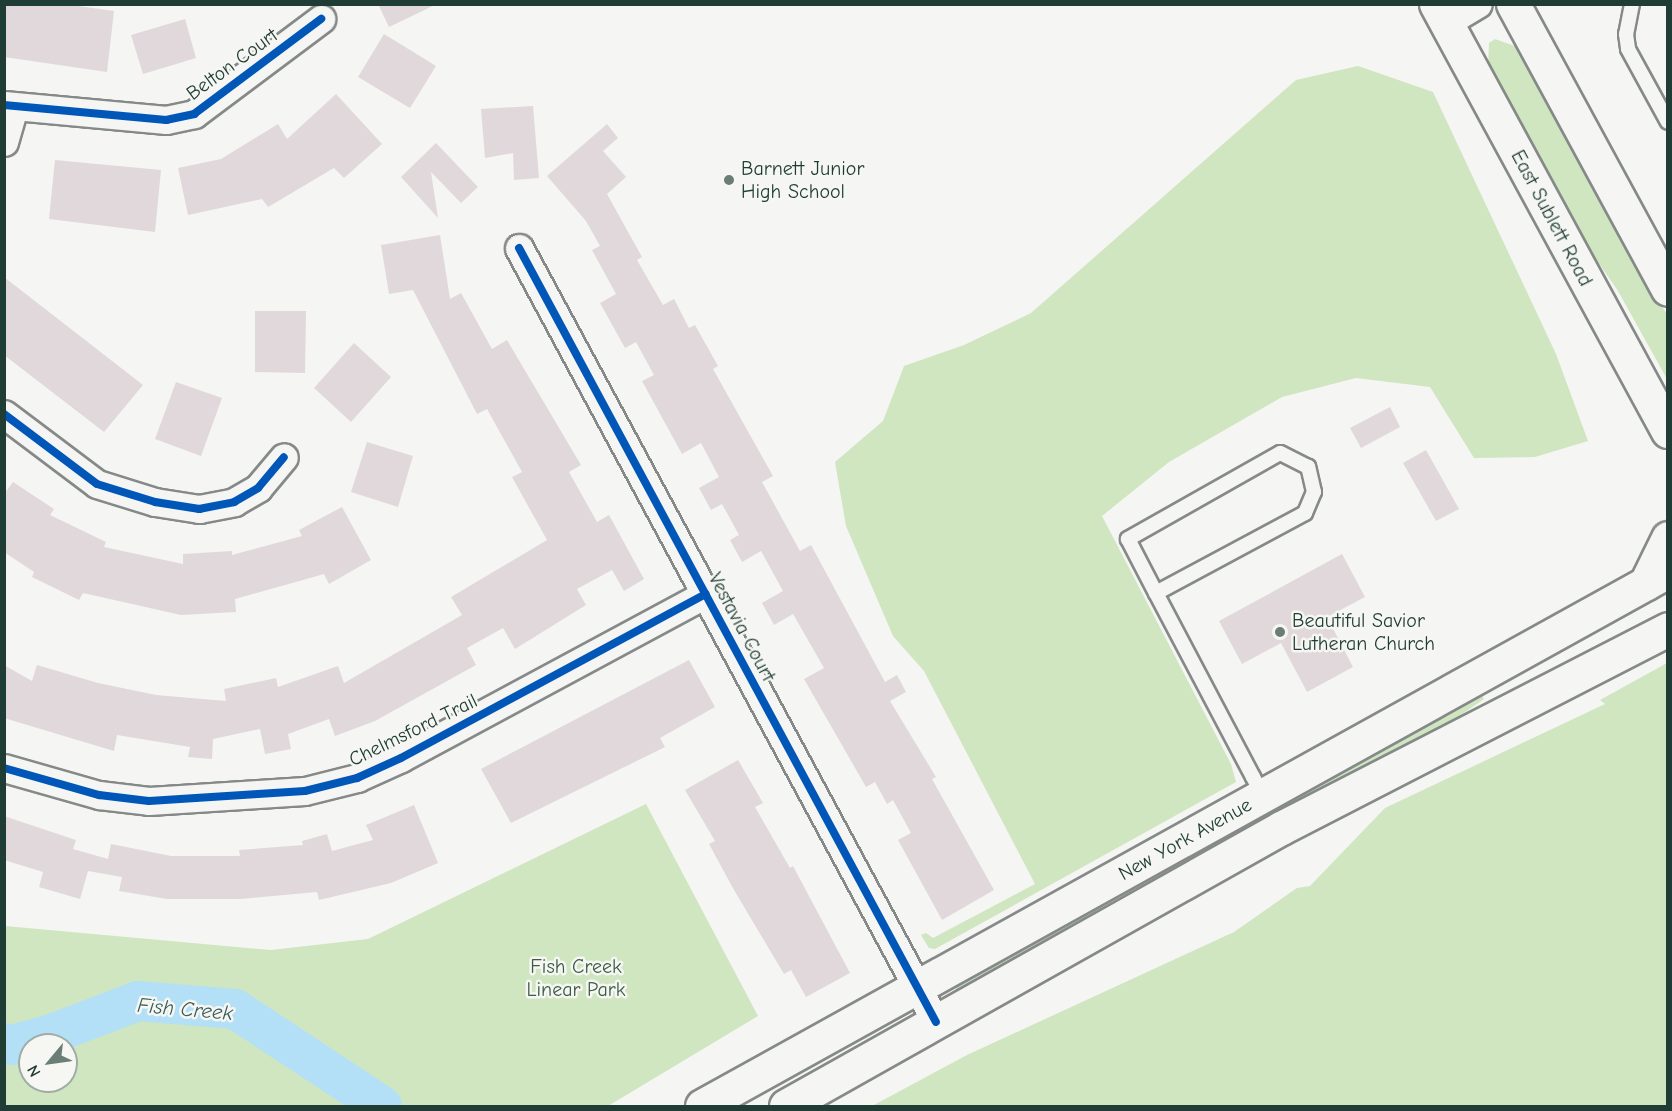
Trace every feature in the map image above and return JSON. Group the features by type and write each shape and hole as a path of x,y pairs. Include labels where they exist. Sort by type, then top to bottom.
{"main road":[{"path":"1513,4 1666,283"},
{"name":"East Sublett Road","path":"1441,14 1667,433"},
{"path":"1657,577 1668,538"},
{"name":"New York Avenue","path":"702,1107 1657,577"},
{"name":"New York Avenue","path":"786,1107 1281,828 1668,629"},
{"path":"1263,796 1281,828"}],"street":[{"path":"1441,14 1478,4"},
{"name":"Belton Court","path":"9,106 166,120 194,114 321,19"},
{"path":"4,142 9,106"},
{"name":"Vestavia Court","path":"519,248 936,1022"},
{"path":"4,414 97,484 154,502 200,509 234,502 258,488 284,457"},
{"name":"Chelmsford Trail","path":"4,768 99,795 150,801 305,791 357,778 401,758 706,594"}],"lane":[{"path":"1632,4 1626,34 1628,49 1668,122"},
{"path":"1156,593 1305,513 1314,492 1308,467 1280,453 1128,539 1156,593 1263,796"}],"green space":[{"path":"1495,39 1517,47 1527,57 1667,315 1667,379 1618,291 1554,198 1488,68 1489,43"},
{"path":"1358,66 1433,92 1556,354 1588,441 1535,457 1474,458 1430,387 1356,378 1282,397 1169,462 1102,516 1231,764 1236,782 935,949 929,948 921,935 926,933 933,938 1035,884 924,671 893,636 846,526 835,462 883,421 904,366 964,345 1031,313 1296,80"},
{"path":"1667,663 1667,1106 872,1106 967,1055 1234,932 1297,888 1310,886 1385,808 1605,704 1600,700"},
{"path":"1479,691 1484,699 1448,724 1300,805 1295,802 1297,795"},
{"name":"Fish Creek Linear Park","path":"646,804 758,1016 608,1106 5,1106 5,926 271,950 368,939"},
{"path":"1099,900 1104,909 960,992 956,989 956,984"}],"building":[{"path":"4,4 64,4 114,11 107,72 4,57"},
{"path":"378,4 437,4 389,27"},
{"path":"185,19 196,58 143,74 131,35"},
{"path":"384,34 436,66 410,108 358,77"},
{"path":"336,94 382,144 344,178 334,168 268,207 262,199 188,215 178,168 221,159 278,124 287,139"},
{"path":"533,106 539,178 514,180 513,153 485,158 481,109"},
{"path":"607,124 618,138 603,151 626,177 607,194 642,257 637,260 663,305 674,299 689,328 695,325 718,366 713,369 773,476 762,482 800,551 811,545 885,682 897,675 906,692 890,701 936,777 932,779 994,890 942,920 898,840 911,833 893,800 887,804 875,782 866,787 804,679 824,668 793,614 774,625 762,603 783,591 761,551 742,562 730,540 739,535 722,504 711,510 699,488 719,477 701,443 682,454 642,381 654,375 636,342 625,348 600,303 616,294 592,250 600,246 586,221 547,176"},
{"path":"436,143 478,187 461,203 431,172 438,218 401,177"},
{"path":"55,160 161,170 155,232 49,219"},
{"path":"440,235 450,299 461,293 492,349 507,340 581,465 569,472 597,522 609,515 644,579 624,591 612,570 577,589 586,605 515,649 503,628 467,648 476,665 375,721 335,736 329,719 288,734 291,749 265,754 260,729 213,739 212,759 188,757 190,747 117,735 114,751 4,718 4,665 32,681 37,665 98,683 156,695 226,701 224,689 276,678 278,687 338,666 344,683 462,615 451,597 547,540 512,477 522,472 487,409 477,414 413,290 389,294 381,245"},
{"path":"4,277 143,385 104,432 4,355"},
{"path":"255,311 306,311 305,373 255,372"},
{"path":"354,343 391,377 351,422 314,388"},
{"path":"176,382 222,398 201,456 155,439"},
{"path":"1390,407 1400,427 1361,448 1350,428"},
{"path":"367,442 413,456 398,507 351,492"},
{"path":"1426,450 1459,509 1436,521 1403,463"},
{"path":"13,482 54,509 50,515 106,542 104,547 183,564 183,554 232,551 232,555 302,536 299,530 342,507 371,560 329,584 324,574 235,599 236,612 181,615 83,593 79,600 32,577 34,572 4,552 4,494"},
{"name":"Beautiful Savior Lutheran Church","path":"1342,554 1365,597 1327,617 1353,667 1307,692 1281,643 1242,664 1219,621"},
{"path":"689,660 715,707 660,738 665,747 511,823 481,769"},
{"path":"738,760 763,803 755,807 790,868 793,866 850,973 806,997 791,970 784,974 734,890 709,844 715,841 685,790"},
{"path":"414,805 438,863 391,883 319,900 317,892 241,899 167,899 119,891 122,877 88,871 80,899 39,887 43,872 4,860 4,816 76,840 73,849 108,859 111,844 171,856 240,856 239,850 303,845 302,841 327,834 332,851 373,840 366,825"}],"waterway":[{"name":"Fish Creek","path":"4,1043 11,1045 49,1035 138,1001 235,1009 382,1106"}],"cycle path":[{"path":"4,105 166,120 194,114 321,19"},
{"path":"519,248 936,1022"},
{"path":"4,414 97,484 155,502 199,509 234,502 258,488 284,457"},
{"path":"4,768 99,795 149,801 305,791 357,778 401,758 706,594"}],"place":[{"name":"Barnett Junior High School","path":"729,180"},
{"name":"Beautiful Savior Lutheran Church","path":"1280,632"}]}
